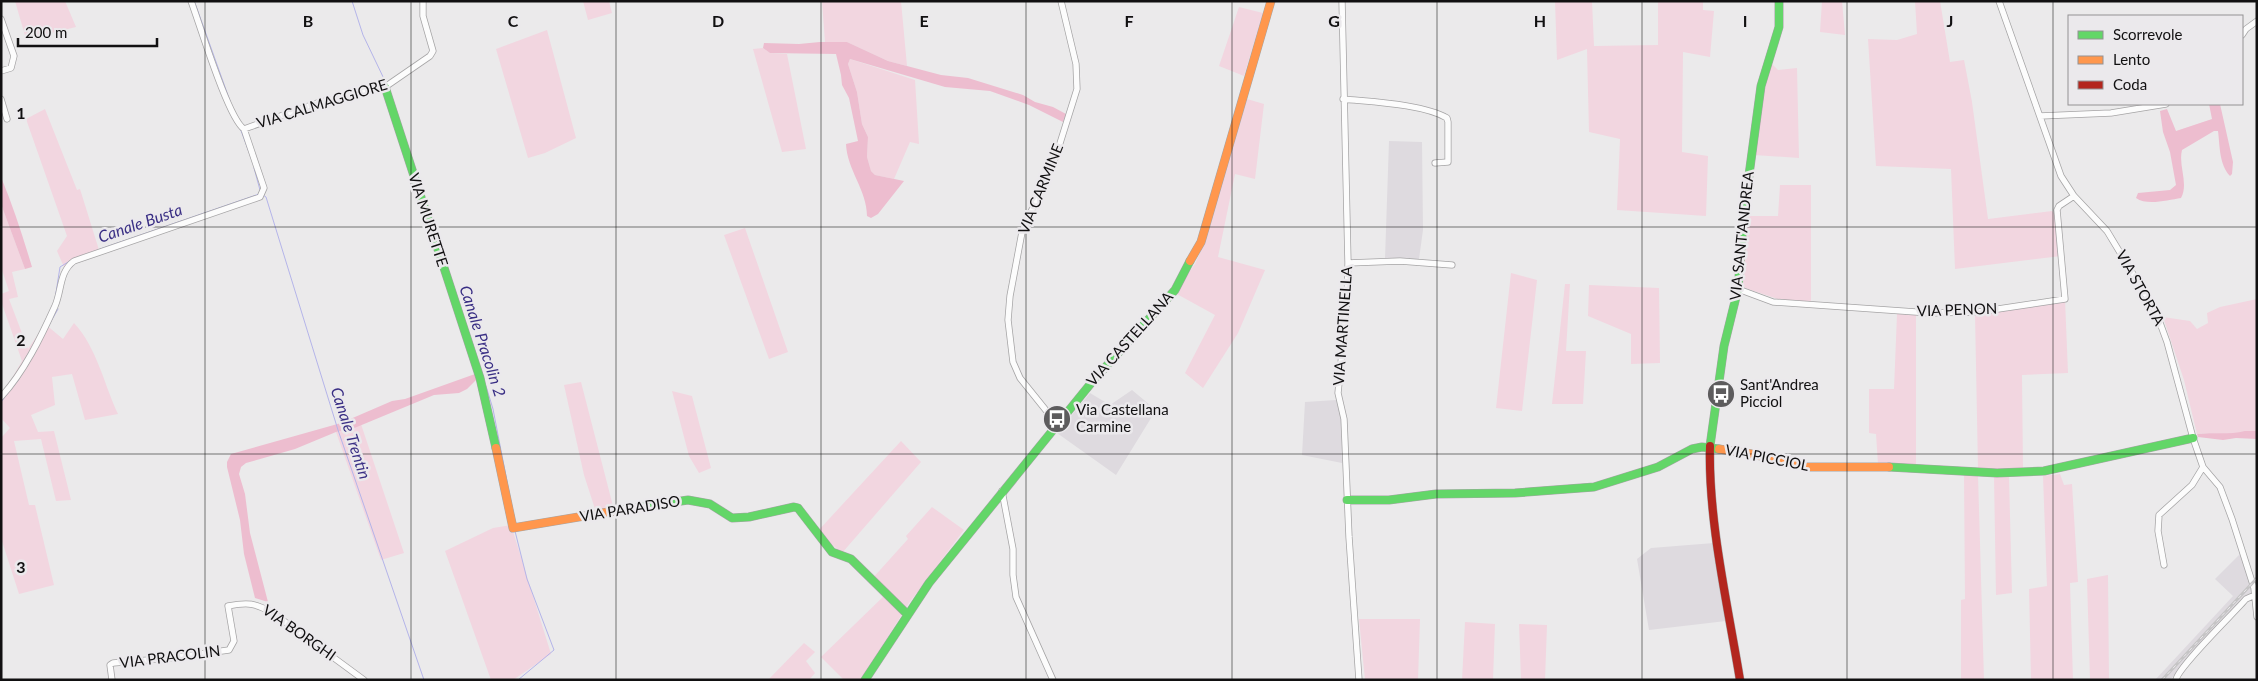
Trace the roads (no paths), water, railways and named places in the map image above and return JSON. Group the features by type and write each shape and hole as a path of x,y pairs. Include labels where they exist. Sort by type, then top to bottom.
{"street":[{"path":"191,1 230,108 239,125 244,129"},
{"name":"VIA CALMAGGIORE","path":"1,397 15,379 48,320 56,303 66,267 74,261 255,199 262,194 264,188 244,129 317,103 385,87 430,56 433,51 423,16 423,1"},
{"name":"VIA CARMINE","path":"1057,424 1020,378 1014,362 1008,320 1010,296 1022,232 1056,156 1077,89 1076,64 1060,1"},
{"name":"VIA CASTELLANA","path":"865,680 929,583 1001,491 1092,382 1175,290 1190,266 1201,242 1271,1"},
{"name":"VIA MARTINELLA","path":"1342,1 1348,263 1347,301 1338,394 1344,420 1347,500 1359,680"},
{"name":"VIA SANT'ANDREA","path":"1740,680 1717,534 1710,475 1710,447 1724,346 1738,289 1744,212 1761,86 1779,27 1779,1"},
{"name":"VIA STORTA","path":"1998,1 2061,176 2074,196 2107,231 2156,312 2167,342 2192,438 2203,467 2220,487 2241,544 2256,593 2257,617"},
{"path":"1,19 14,60 11,68 1,71"},
{"path":"2243,34 2246,29 2257,22"},
{"name":"VIA MURETTE","path":"385,87 480,378 513,528"},
{"path":"1,99 7,119"},
{"path":"1344,99 1428,111 1446,118 1448,122 1448,162 1435,163"},
{"path":"2040,116 2112,113 2160,105"},
{"name":"VIA PENON","path":"1738,289 1773,302 1930,313 1978,312 2065,299 2057,210 2059,206 2074,196"},
{"path":"1348,263 1400,261 1452,265"},
{"name":"VIA PICCIOL","path":"1347,500 1389,500 1436,494 1515,493 1594,488 1658,467 1692,449 1710,447 1752,454 1805,467 1917,467 1997,473 2044,471 2192,438"},
{"path":"2164,565 2158,531 2159,515 2192,485 2203,467"},
{"path":"1001,491 1013,549 1013,575 1016,597 1053,680"},
{"name":"VIA PARADISO","path":"513,528 674,501 688,500 710,504 732,518 794,507 798,508 832,552 851,559 907,614"},
{"path":"2176,680 2180,670 2246,599 2256,593"},
{"name":"VIA BORGHI","path":"228,606 243,603 258,604 364,680"},
{"name":"VIA PRACOLIN","path":"112,680 110,666 113,662 171,658 229,650 234,642 228,606"}],"waterway":[{"name":"Canale Pracolin 2","path":"352,1 363,35 386,83"},
{"path":"195,3 230,101"},
{"path":"240,128 249,152"},
{"path":"254,168 260,190"},
{"name":"Canale Busta","path":"100,249 259,194"},
{"name":"Canale Trentin","path":"263,195 266,197 338,430 424,680"},
{"name":"Canale Busta","path":"55,299 60,267 73,259"},
{"name":"Canale Busta","path":"49,325 58,309"},
{"name":"Canale Busta","path":"1,402 19,379"},
{"name":"Canale Pracolin 2","path":"486,386 493,409 511,502"},
{"name":"Canale Pracolin 2","path":"515,531 527,579 554,650 518,680"}],"railway":[{"path":"2162,680 2257,578"}],"place":[{"name":"Sant'Andrea Picciol","path":"1721,394"},
{"name":"Via Castellana Carmine","path":"1057,419"}]}
